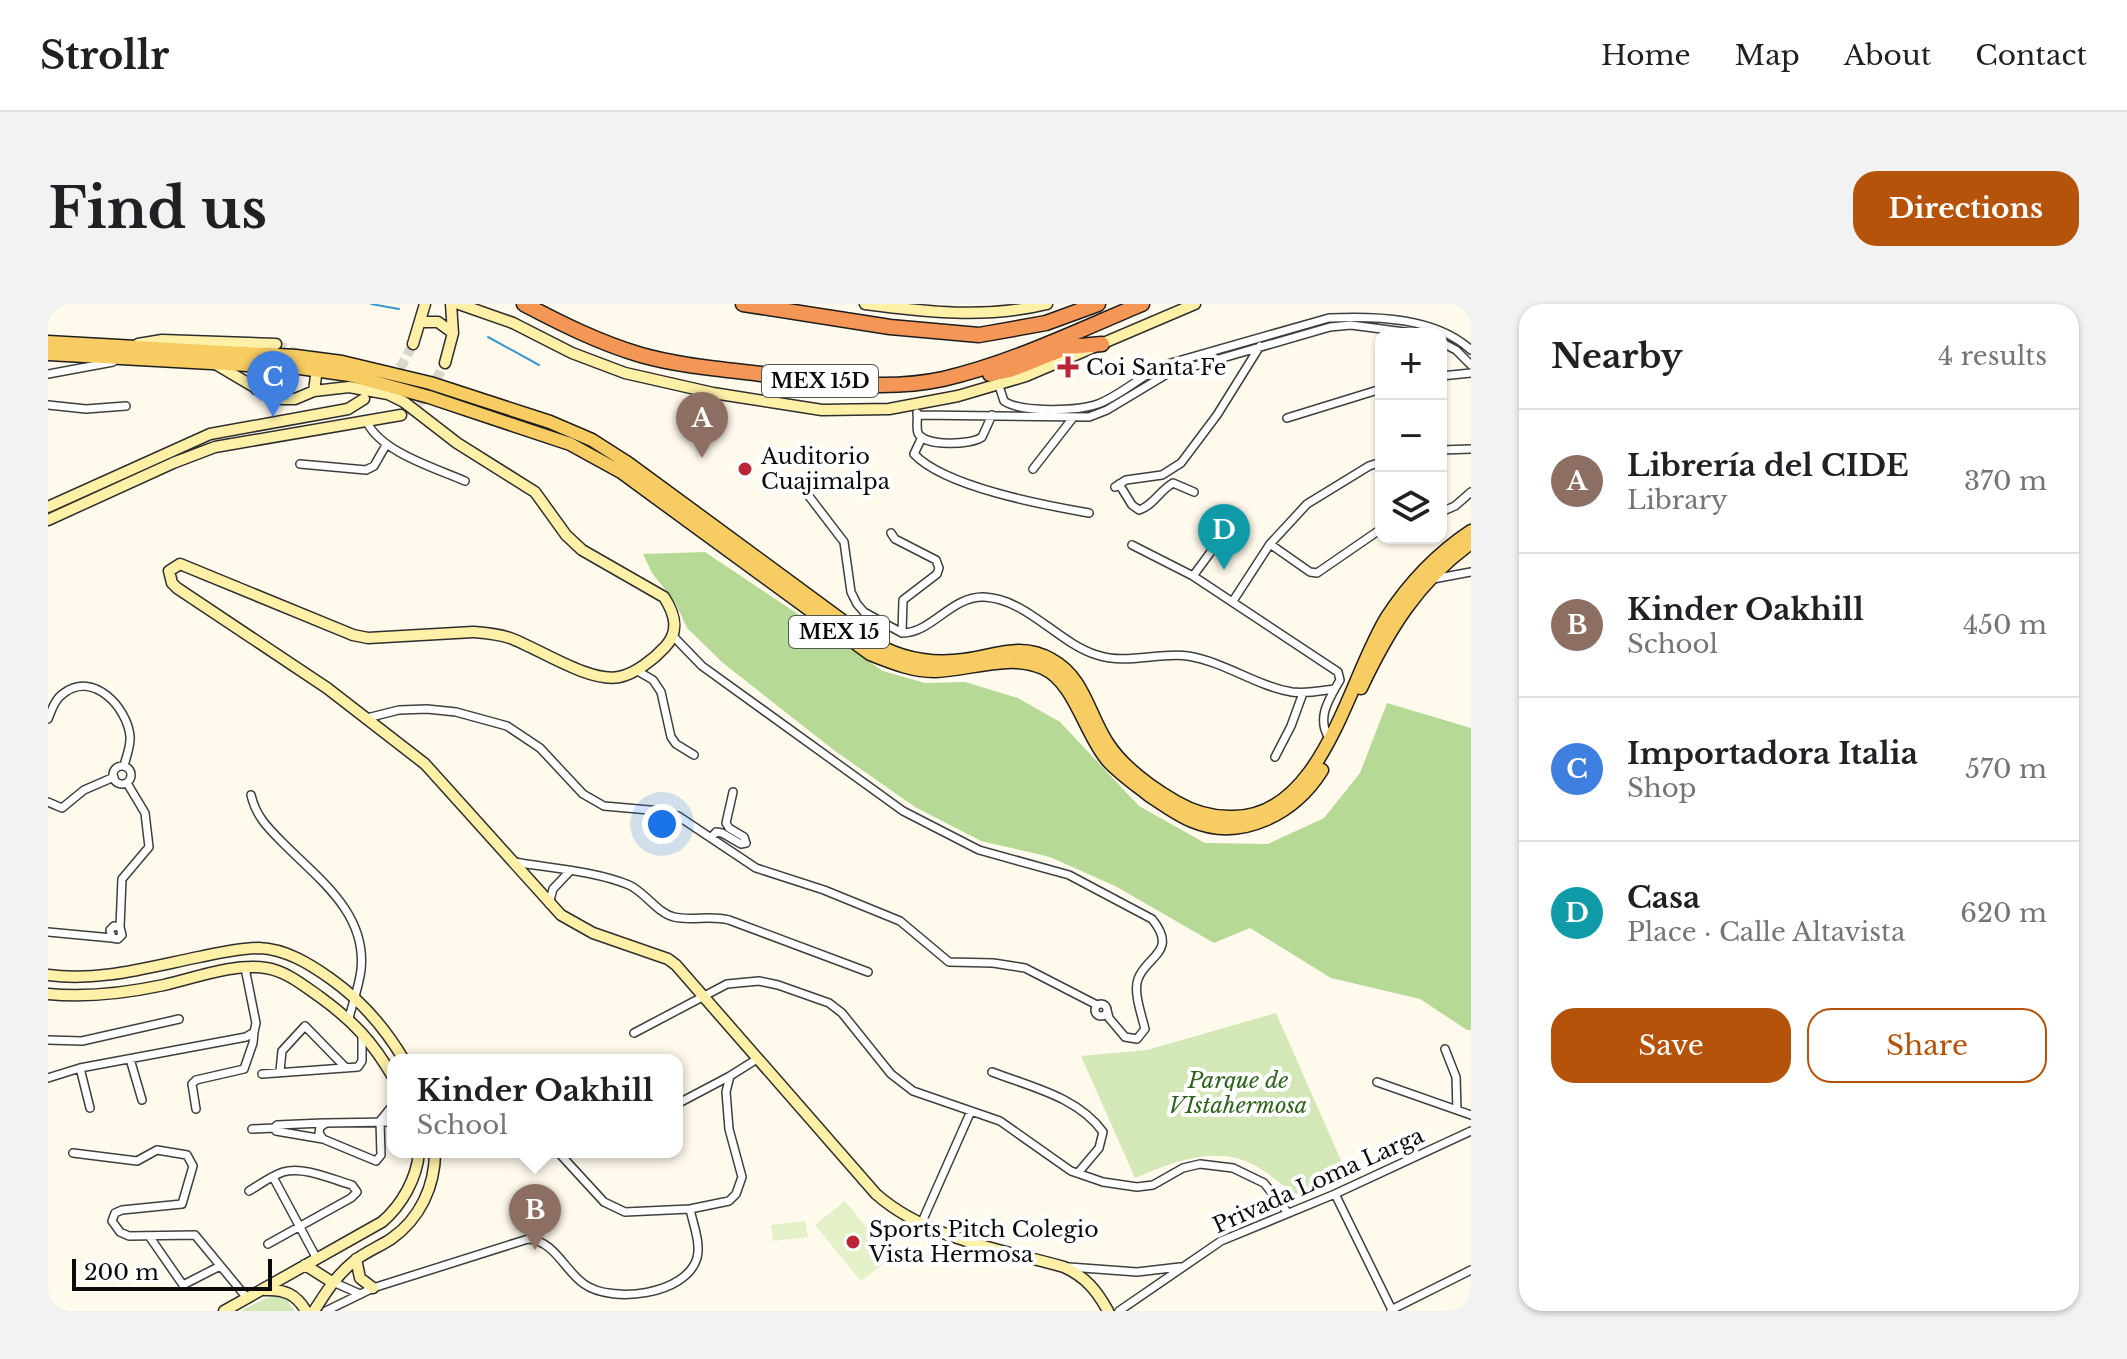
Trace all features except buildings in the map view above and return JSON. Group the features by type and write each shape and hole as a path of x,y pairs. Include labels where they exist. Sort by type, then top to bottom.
{"highway":[{"name":"MEX 15D","path":"524,304 578,332 631,351 700,367 855,385 939,380 993,366 1142,304"},
{"path":"743,304 875,325 979,335 1037,326 1098,304"},
{"path":"939,380 956,383 997,378 1071,342 1107,341"}],"main road":[{"name":"MEX 15","path":"48,342 214,364 349,375 396,387 570,444 621,472 870,654 904,667 932,671 1010,661 1031,663 1046,669 1068,691 1093,742 1133,784 1172,811 1195,822 1226,828 1267,820 1311,787 1325,765 1385,639 1405,607 1426,581 1471,543"},
{"name":"MEX 15","path":"48,354 131,352 296,356 342,362 430,383 571,430 628,463 866,638 890,652 916,660 954,661 1015,650 1040,654 1060,664 1073,678 1114,753 1164,795 1198,812 1220,817 1246,817 1279,804 1298,789 1312,771 1387,617 1429,565 1471,531"}],"street":[{"path":"413,344 425,304"},
{"path":"445,363 453,333 451,304"},
{"path":"459,304 513,323 572,353 625,373 713,393 822,410 917,409 1072,419 1107,410 1167,374 1260,346 1330,327 1351,325 1375,328"},
{"path":"865,304 973,313 1047,304"},
{"path":"1107,341 1195,304"},
{"path":"917,409 958,396 997,378 1004,401 1016,407 1087,407 1101,403 1142,375 1164,365 1329,318 1354,317 1424,325 1448,334 1471,350"},
{"path":"420,322 438,322 453,333"},
{"path":"48,374 131,352 162,340 276,344"},
{"path":"1447,345 1471,365"},
{"path":"1194,492 1173,483 1160,492 1151,505 1139,510 1117,485 1126,480 1162,475 1181,463 1217,415 1260,346"},
{"path":"214,364 266,395 284,400 314,391 349,387 388,394 404,402 457,443 535,492 566,535 582,550 664,597 673,610 673,636 663,649 636,670 621,677 596,675 509,638 490,634 473,632 368,638 353,635 185,566 176,565 169,571 172,583 327,688 425,764 549,904 575,925 668,959 704,996 876,1194 903,1215 957,1238 1064,1267 1086,1280 1108,1311"},
{"path":"256,389 260,373 266,366"},
{"path":"1447,375 1471,373"},
{"path":"314,391 316,376"},
{"path":"1287,418 1375,391"},
{"path":"48,507 210,434 348,409 364,399"},
{"path":"48,405 86,409 126,406"},
{"path":"917,409 918,433 928,441 967,444 977,441 989,427 992,415"},
{"path":"48,520 215,447 401,415"},
{"path":"1033,469 1072,419"},
{"path":"367,422 371,431 386,445 465,481"},
{"path":"922,437 914,454 949,477 1042,504 1089,513"},
{"path":"191,441 196,453"},
{"path":"300,464 366,470 374,466 386,445"},
{"path":"1447,450 1471,449"},
{"path":"1233,601 1270,544 1307,504 1375,464"},
{"path":"1447,509 1471,492"},
{"path":"808,495 844,542 851,592 864,612 902,633 917,630 963,601 985,597 1013,606 1099,656 1190,657 1214,662 1282,690 1303,693 1334,689"},
{"path":"1193,576 1227,530"},
{"path":"891,533 895,539 936,560 939,568 937,574 903,600 902,633"},
{"path":"1270,544 1310,572 1317,573 1375,533"},
{"path":"1132,545 1193,576 1233,601 1341,676 1322,721 1329,738"},
{"path":"1426,581 1471,572"},
{"path":"367,718 399,710 427,709 456,712 496,722 524,735 592,800 604,806 661,811 678,816 731,853 770,874 824,890 900,921 949,962 993,963 1025,968 1097,1005 1105,1005 1109,1018 1125,1037 1137,1039 1143,1034 1145,1029 1138,977 1157,957 1162,938 1152,919 1069,875 979,850 903,811 702,666 673,636"},
{"path":"636,670 653,680 661,692 671,737 676,744 694,755"},
{"path":"48,719 62,693 84,687 99,690 122,711 128,725 130,740 124,766"},
{"path":"1275,757 1303,693"},
{"path":"124,766 114,771 114,777 122,784 127,783"},
{"path":"124,766 131,774 127,783"},
{"path":"48,802 62,808 84,790 114,777"},
{"path":"48,932 112,938 109,933 111,928 120,927 122,879 149,847 145,813 127,783"},
{"path":"711,838 716,832 741,844 746,843 744,837 726,823 733,792"},
{"path":"251,795 255,811 267,827 341,901 355,923 361,945 361,971 349,1018"},
{"path":"511,862 610,878 631,886 668,915 729,920 868,972"},
{"path":"549,904 553,889 569,872"},
{"path":"48,975 68,978 111,975 232,950 261,948 287,954 311,965 355,996 376,1019 400,1054"},
{"path":"48,994 122,993 245,968 265,968 282,973 349,1018 387,1068"},
{"path":"196,1109 194,1081 244,1069 256,1023 245,968"},
{"path":"634,1033 727,984 759,981 778,985 829,1003 842,1013 901,1083 913,1091 1000,1121 1078,1173 1103,1182 1137,1187 1153,1185 1183,1168 1216,1165 1251,1175 1264,1183 1288,1213"},
{"path":"48,1040 82,1041 179,1019"},
{"path":"280,1071 282,1051 305,1026 346,1068"},
{"path":"48,1078 80,1068 246,1037 254,1032"},
{"path":"262,1074 358,1067 362,1061 362,1032"},
{"path":"1445,1049 1456,1077 1457,1110"},
{"path":"130,1059 142,1100"},
{"path":"683,1101 757,1059"},
{"path":"80,1068 90,1108"},
{"path":"992,1072 1068,1102 1094,1120 1103,1132 1099,1148 1078,1173"},
{"path":"563,1158 604,1202 615,1208 637,1213 690,1209 729,1201 741,1185 742,1177 725,1105 730,1076"},
{"path":"1377,1082 1471,1115"},
{"path":"921,1224 971,1111"},
{"path":"274,1128 276,1131 323,1139 376,1161 381,1155 380,1121 387,1112"},
{"path":"252,1129 274,1128 277,1125 387,1122"},
{"path":"323,1139 319,1130 326,1123"},
{"name":"Privada Loma Larga","path":"1119,1311 1221,1241 1335,1194 1471,1131"},
{"path":"73,1153 137,1161 157,1150 187,1155 193,1166 182,1204 122,1210 112,1217 124,1235 195,1235 247,1298"},
{"path":"224,1311 376,1227 397,1207 410,1185 418,1158"},
{"path":"412,1220 403,1210 422,1171 419,1158"},
{"path":"314,1311 332,1282 356,1259 389,1241 412,1220 431,1187 434,1158"},
{"path":"249,1191 282,1172 304,1172 356,1188 355,1195 268,1244"},
{"path":"273,1177 317,1259"},
{"path":"1335,1194 1390,1311 1471,1270"},
{"path":"326,1311 373,1288 528,1239 547,1245 583,1283 596,1290 641,1293 670,1287 682,1280 696,1260 698,1249 690,1209"},
{"path":"376,1227 389,1241"},
{"path":"365,1233 373,1249"},
{"path":"149,1236 183,1285 220,1266"},
{"path":"356,1259 360,1278 373,1288"},
{"path":"305,1265 332,1282 360,1294"},
{"name":"Privada Loma Larga","path":"1064,1267 1137,1272 1182,1266"},
{"path":"259,1291 289,1293 306,1311"}],"green space":[{"path":"705,552 883,671 925,683 965,682 1018,698 1060,722 1139,806 1205,843 1268,844 1324,818 1360,773 1387,703 1471,728 1471,1030 1420,999 1331,978 1250,928 1214,943 1117,887 1050,857 981,841 915,807 835,751 723,663 687,628 675,602 652,573 643,554"},
{"name":"Parque de VIstahermosa","path":"1276,1013 1347,1174 1297,1196 1256,1166 1226,1156 1179,1161 1135,1178 1081,1056 1147,1050"},
{"name":"Sports Pitch Colegio Vista Hermosa","path":"845,1201 891,1258 861,1281 815,1225"},
{"path":"805,1221 808,1237 773,1241 771,1225"},
{"path":"278,1295 287,1300 295,1311 240,1311 264,1299"}],"waterway":[{"path":"371,304 399,309"},
{"path":"488,337 539,365"}],"tunnel":[{"path":"276,344 301,356"},
{"path":"378,389 402,365 413,344"},
{"path":"406,412 428,395 445,363"}],"place":[{"name":"Coi Santa Fe","path":"1068,367"},
{"name":"Importadora Italia","path":"273,417"},
{"name":"Librería del CIDE","path":"702,458"},
{"name":"Auditorio Cuajimalpa","path":"745,469"},
{"name":"Casa","path":"1224,570"},
{"name":"Sports Pitch Colegio Vista Hermosa","path":"853,1242"},
{"name":"Kinder Oakhill","path":"535,1250"}]}
